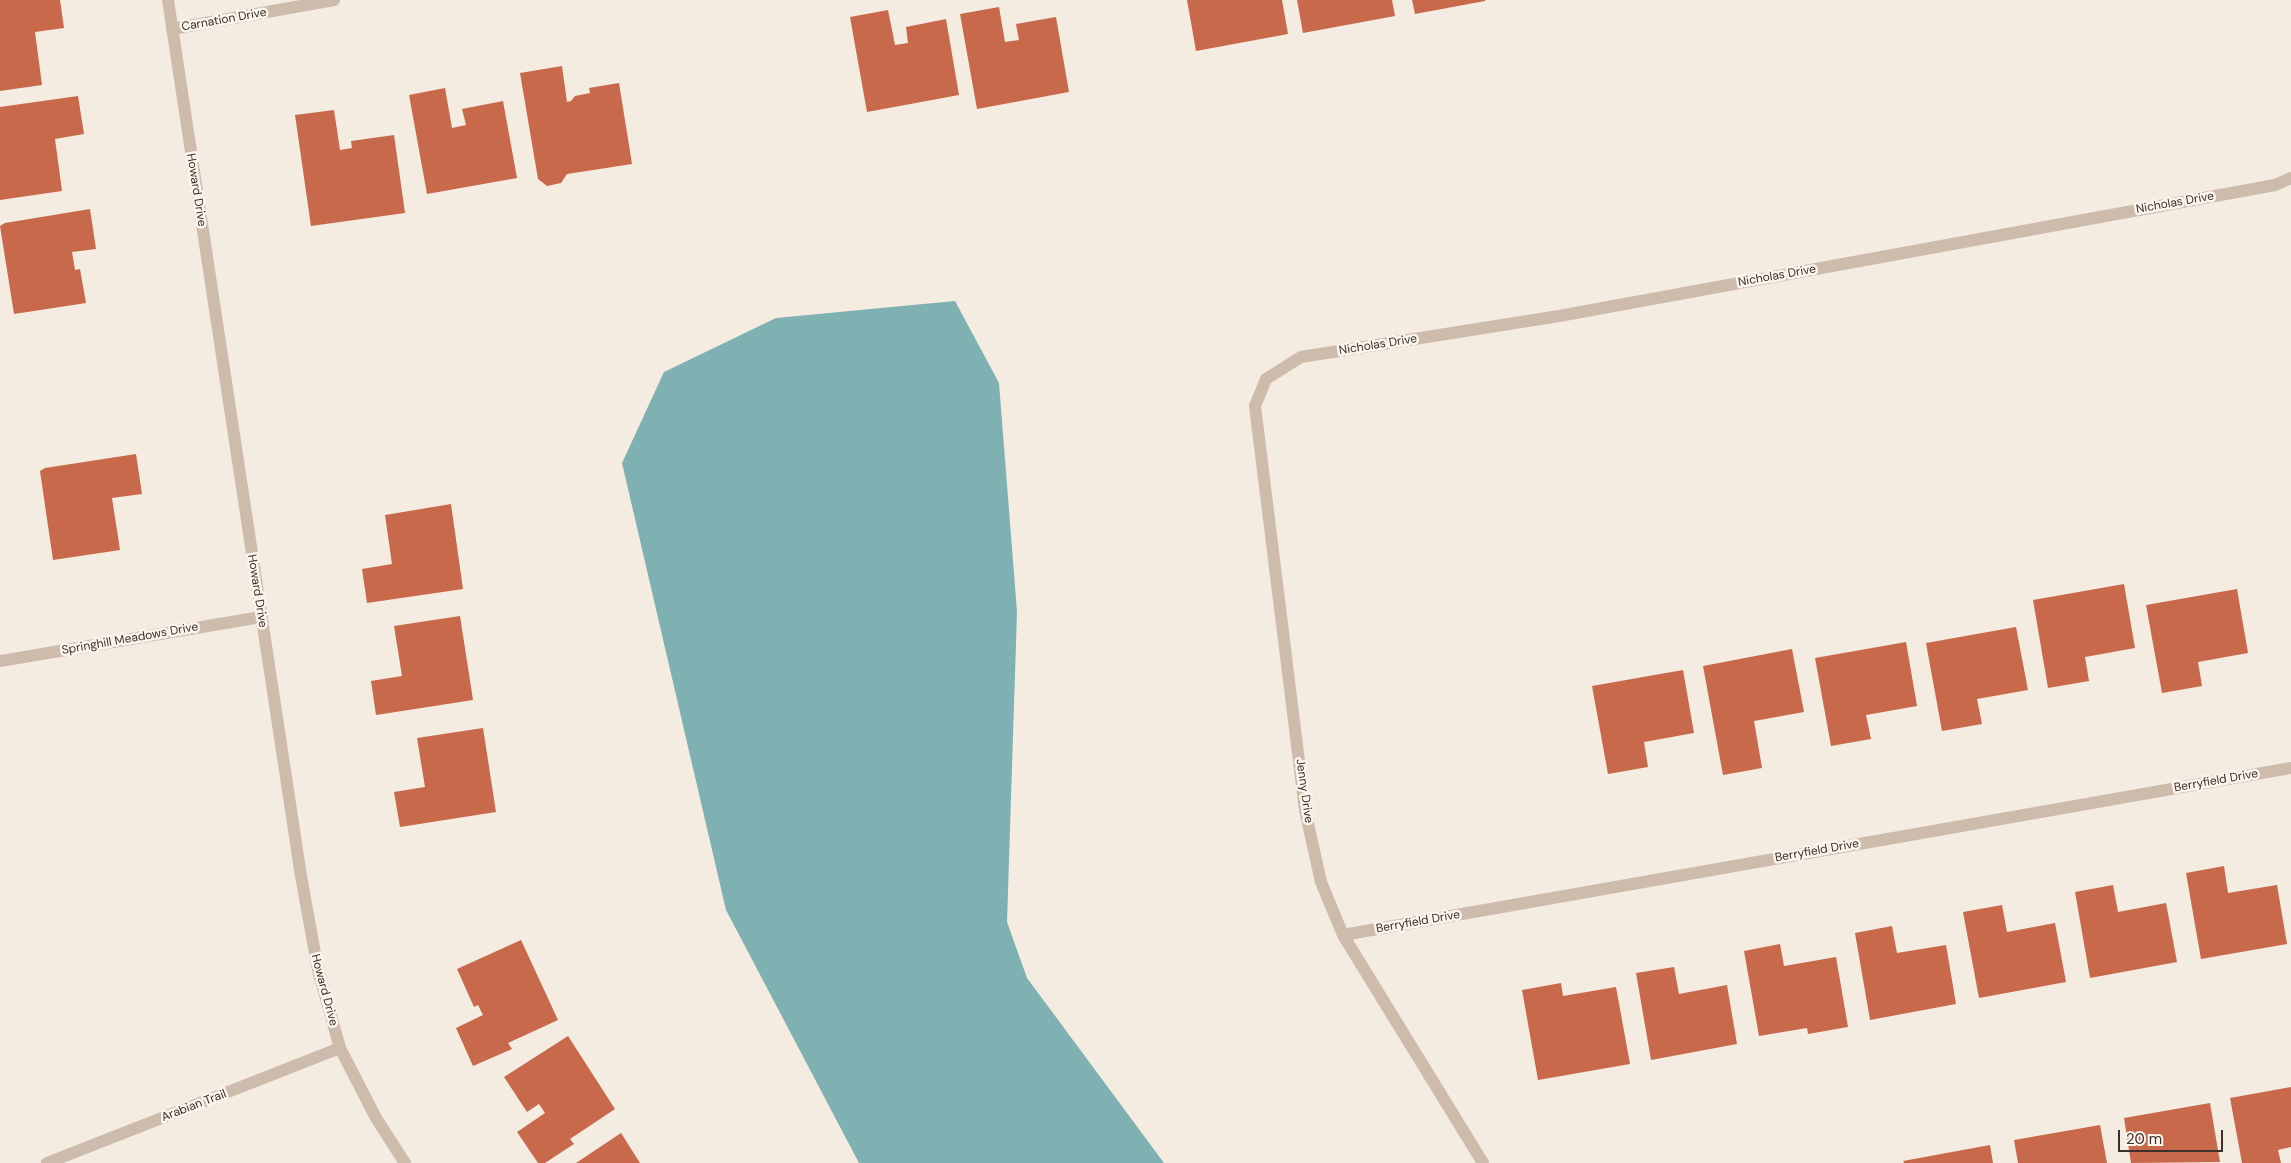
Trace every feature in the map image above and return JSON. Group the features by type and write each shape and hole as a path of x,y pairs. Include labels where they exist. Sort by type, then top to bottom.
{"street":[{"name":"Howard Drive","path":"168,0 261,616 309,926 318,970 340,1048 376,1118 406,1163"},
{"name":"Carnation Drive","path":"172,29 334,0"},
{"name":"Nicholas Drive","path":"1266,379 1301,358 1569,314 2275,185 2291,178"},
{"name":"Jenny Drive","path":"1266,379 1255,406 1305,810 1321,882 1343,935 1484,1163"},
{"name":"Springhill Meadows Drive","path":"0,661 261,616"},
{"name":"Berryfield Drive","path":"1343,935 2291,768"},
{"name":"Arabian Trail","path":"46,1163 340,1048"}],"water":[{"path":"955,301 999,383 1017,612 1007,922 1027,978 1164,1163 859,1163 726,910 622,463 664,372 776,318"}],"building":[{"path":"0,0 60,0 64,28 35,32 42,85 0,91"},
{"path":"1187,0 1282,0 1288,34 1196,51"},
{"path":"1297,0 1392,0 1395,16 1303,33"},
{"path":"1412,0 1485,0 1485,1 1415,14"},
{"path":"999,7 1005,42 1019,40 1016,24 1056,17 1069,92 977,109 960,14"},
{"path":"888,10 895,45 908,43 906,27 946,19 959,95 867,112 850,17"},
{"path":"562,66 567,102 571,101 575,96 590,93 589,88 619,83 632,164 567,174 561,183 547,186 538,179 520,73"},
{"path":"445,88 452,128 466,125 462,109 503,101 517,178 427,194 409,95"},
{"path":"78,96 84,134 55,139 62,191 0,200 0,107"},
{"path":"334,110 340,150 352,148 351,141 394,135 405,213 311,226 295,115"},
{"path":"90,209 96,249 72,252 75,270 80,269 86,303 14,314 0,226 5,223"},
{"path":"136,454 142,494 112,498 120,550 53,560 40,471 45,468"},
{"path":"451,504 463,589 367,603 362,569 392,564 385,515"},
{"path":"2124,584 2135,648 2085,657 2089,681 2048,688 2033,600"},
{"path":"2237,589 2248,653 2198,662 2202,686 2162,693 2146,605"},
{"path":"460,616 473,700 376,715 371,681 402,676 394,626"},
{"path":"2016,627 2028,690 1977,699 1982,724 1942,731 1926,643"},
{"path":"1906,642 1917,706 1866,715 1871,739 1831,746 1815,658"},
{"path":"1792,649 1804,712 1754,721 1762,768 1723,775 1703,666"},
{"path":"1683,670 1694,733 1644,742 1648,767 1608,774 1592,686"},
{"path":"483,728 496,812 400,827 394,792 425,787 417,738"},
{"path":"2224,866 2228,893 2277,885 2287,944 2201,959 2186,873"},
{"path":"2113,885 2118,912 2166,903 2177,962 2090,978 2075,892"},
{"path":"2002,905 2007,932 2055,923 2066,982 1979,998 1963,912"},
{"path":"1892,926 1897,953 1946,945 1956,1004 1870,1020 1855,933"},
{"path":"521,940 558,1020 508,1043 512,1049 473,1066 456,1028 483,1015 478,1005 474,1007 457,969"},
{"path":"1780,944 1784,966 1836,957 1848,1027 1808,1034 1807,1028 1759,1036 1744,951"},
{"path":"1674,967 1679,994 1727,985 1737,1044 1651,1060 1636,973"},
{"path":"1561,983 1563,996 1616,987 1630,1064 1538,1080 1522,990"},
{"path":"568,1036 615,1109 570,1139 574,1144 545,1163 538,1163 517,1132 545,1113 539,1104 527,1112 504,1077"},
{"path":"2291,1087 2291,1147 2278,1150 2281,1163 2242,1163 2230,1098"},
{"path":"2210,1103 2220,1162 2131,1163 2124,1118"},
{"path":"2100,1125 2107,1163 2018,1163 2014,1140"},
{"path":"621,1133 640,1163 576,1163"},
{"path":"1990,1145 1993,1163 1904,1163 1903,1161"}]}
